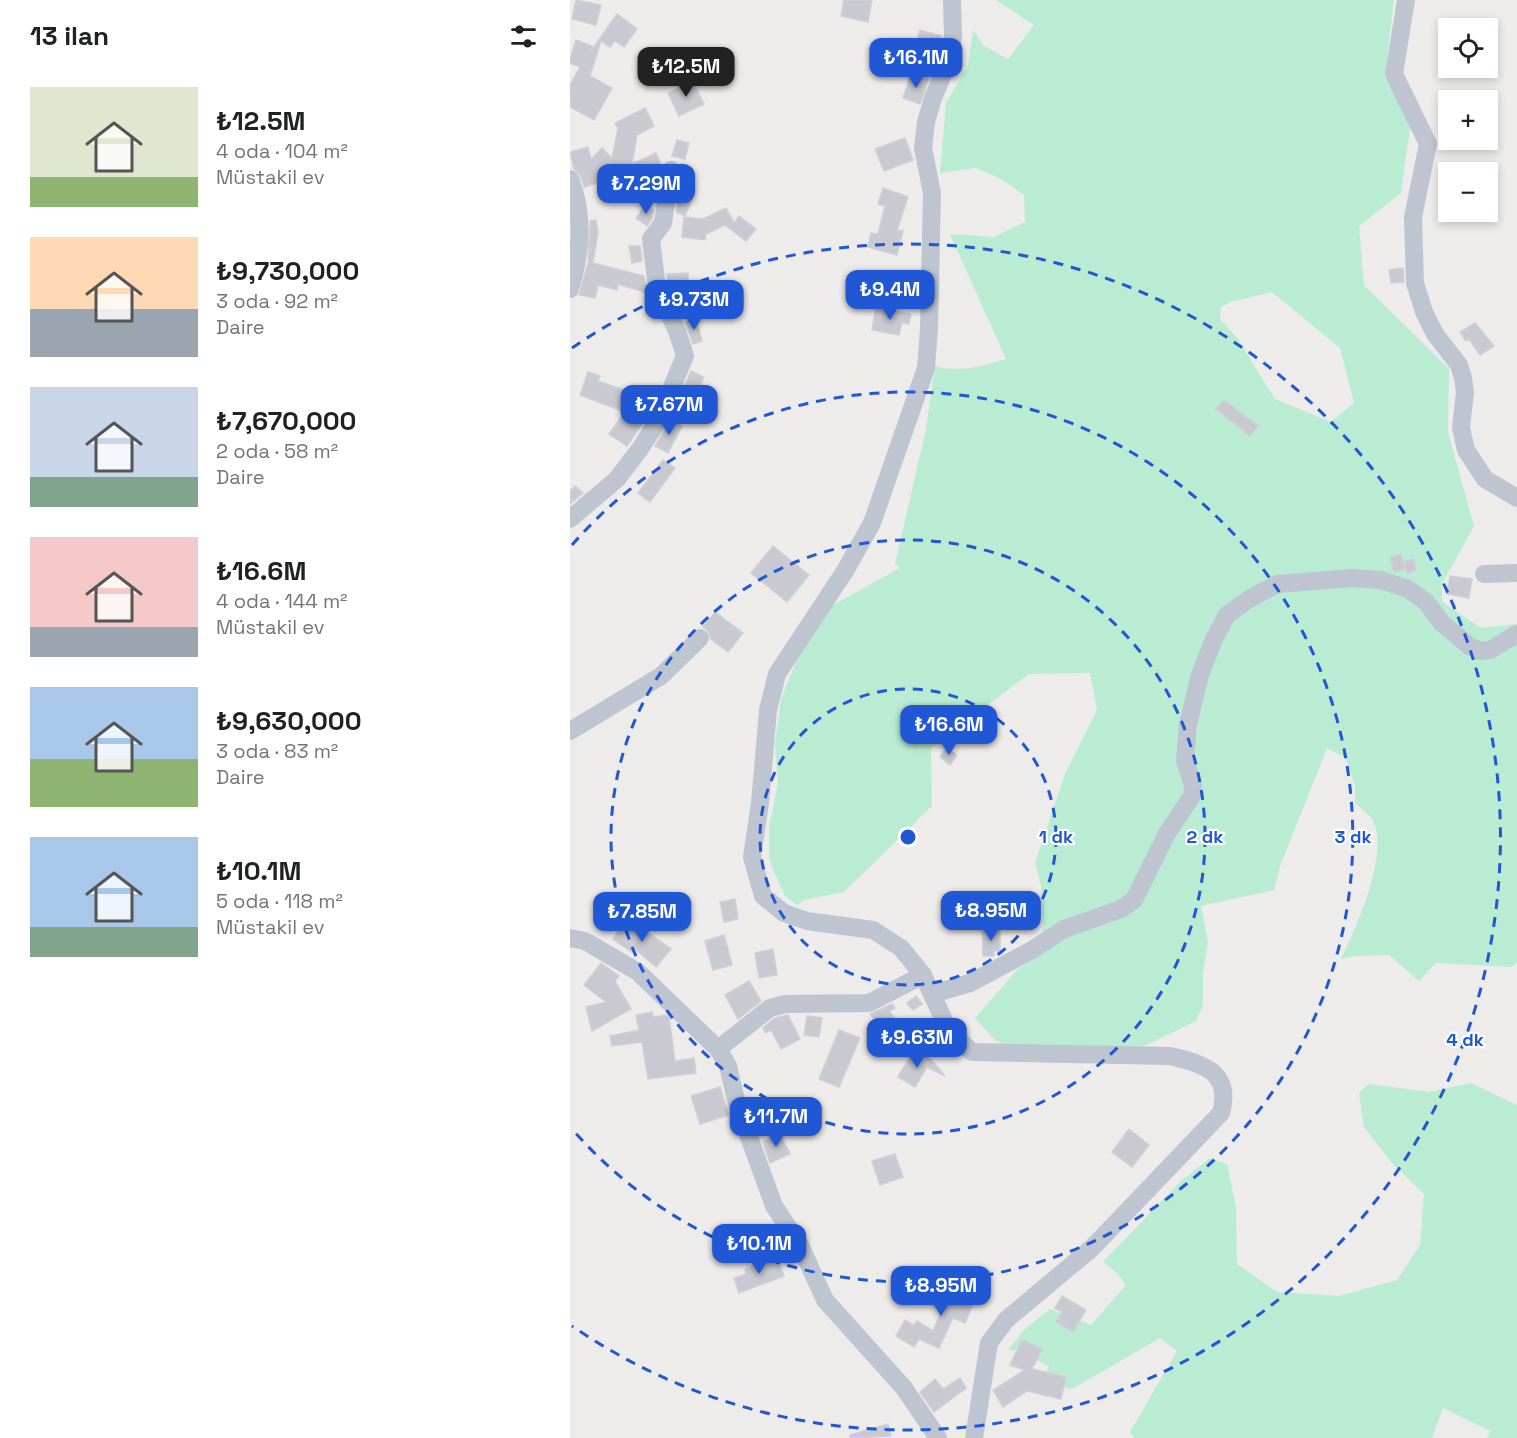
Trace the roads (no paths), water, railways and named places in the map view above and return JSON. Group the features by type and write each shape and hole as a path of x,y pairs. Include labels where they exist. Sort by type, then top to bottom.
{"street":[{"path":"952,0 953,36 950,58 933,98 926,122 923,148 932,193 930,328 926,368 872,523 844,571 777,674 768,710 760,803 752,857 763,896 784,913 807,921 873,930 901,948 923,975 949,1031 972,1052 1170,1056 1202,1064 1220,1080 1225,1097 1221,1113 1092,1248 1006,1320 989,1342 975,1438"},
{"path":"1406,0 1394,74 1428,144 1413,217 1415,284 1424,312 1436,334 1459,365 1463,378 1461,428 1466,450 1485,480 1517,498"},
{"path":"570,519 617,479 640,449 657,422 685,356 677,331 657,288 651,239 663,223 670,170"},
{"path":"570,179 578,199 580,237 570,289"},
{"path":"1484,574 1517,573"},
{"path":"932,994 970,983 1064,929 1121,909 1134,900 1166,835 1192,796 1193,785 1185,761 1188,724 1200,675 1214,639 1227,615 1249,599 1277,584 1353,578 1381,580 1408,589 1426,602 1442,623 1468,646 1480,651 1490,650 1517,634"},
{"path":"570,731 661,676 700,638"},
{"path":"570,938 585,941 639,972 718,1049 728,1066 737,1104 774,1206 800,1245 825,1300 904,1388 938,1438"},
{"path":"718,1049 770,1008 785,1004 869,1003 923,975"}]}
